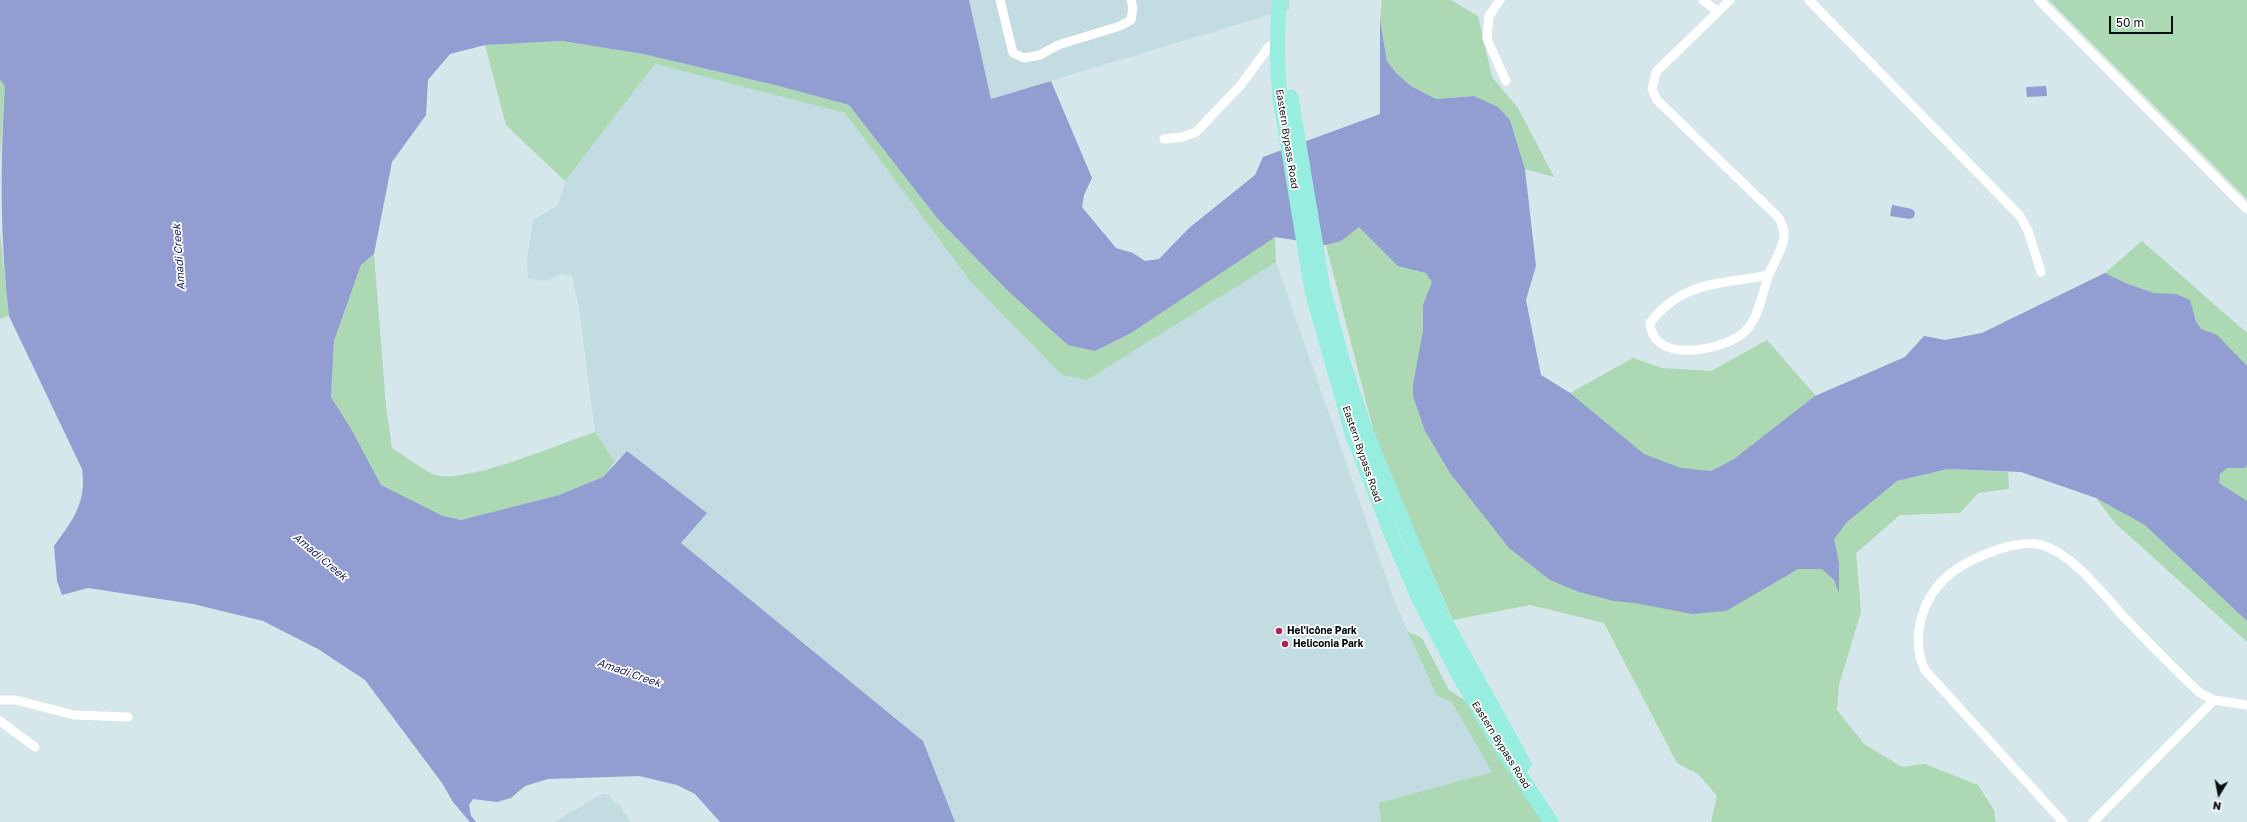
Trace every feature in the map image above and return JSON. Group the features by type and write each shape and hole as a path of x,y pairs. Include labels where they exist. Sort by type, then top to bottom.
{"main road":[{"name":"Eastern Bypass Road","path":"1280,0 1278,39 1285,97 1318,290 1352,433 1392,536 1420,601 1461,679 1494,736 1551,822"},
{"name":"Eastern Bypass Road","path":"1285,0 1285,97"},
{"name":"Eastern Bypass Road","path":"1318,290 1364,427 1433,595 1510,741 1539,790 1561,822"}],"street":[{"path":"1000,0 1013,53 1024,58 1040,56 1058,45 1120,26 1131,20 1133,8 1131,0"},
{"path":"1500,0 1489,16 1487,39 1506,81"},
{"path":"1703,0 1718,12"},
{"path":"1730,0 1656,72 1652,89 1657,100 1780,221 1784,233 1783,242 1751,321 1743,333 1729,343 1708,349 1688,351 1674,349 1656,339 1651,331 1650,323 1657,314 1671,300 1692,290 1723,281 1769,275"},
{"path":"1809,0 2020,216 2028,231 2041,272"},
{"path":"2039,0 2247,209"},
{"path":"1164,139 1182,137 1196,132 1240,86 1268,48 1278,39"},
{"path":"2063,822 1924,670 1920,659 1920,627 1923,610 1930,596 1941,582 1954,570 1977,557 2018,544 2040,544 2053,550 2082,572 2200,693 2214,700 2247,705"},
{"path":"0,700 16,700 74,715 128,717"},
{"path":"2093,822 2214,700"},
{"path":"0,721 35,747"}],"shaded area":[{"path":"969,0 1290,0 1289,9 991,99"},
{"path":"655,64 845,113 971,282 1062,375 1087,380 1276,262 1394,600 1437,696 1451,701 1492,772 1380,803 1381,822 955,822 923,741 681,543 707,513 627,451 615,462 595,432 579,307 572,276 562,274 545,281 528,278 527,260 533,220 558,205 565,181"},
{"path":"602,794 609,795 616,805 618,803 631,822 554,822"}],"green space":[{"path":"1382,0 1451,0 1478,16 1492,77 1518,108 1554,177 1525,169 1510,120 1474,96 1436,99 1411,86 1396,73 1387,61 1380,20"},
{"path":"2049,0 2247,0 2247,199"},
{"path":"562,41 643,54 779,86 849,105 937,218 1008,291 1068,344 1095,351 1131,333 1275,237 1276,262 1087,380 1062,375 971,282 845,113 655,64 565,181 506,125 485,45"},
{"path":"0,80 5,86 0,159"},
{"path":"1355,207 1437,283 1437,390 1831,528 1897,481 1948,469 2008,472 2009,489 1978,493 1960,513 1900,515 1856,553 1861,612 1839,685 1837,710 1864,744 1902,767 1925,764 1978,785 1994,810 1996,822 1711,822 1717,796 1698,774 1677,763 1604,623 1530,605 1453,620 1396,492 1373,429 1326,245 1275,237"},
{"path":"0,233 9,316 0,319"},
{"path":"2142,241 2247,333 2247,501 2202,487 2176,468 1734,459 1711,471 1659,486 1541,375 1570,393 1633,358 1662,368 1711,371 1767,340 1816,396 1905,357 1924,336 1945,340 1982,333 2105,273"},
{"path":"374,254 386,406 392,448 431,473 450,476 469,474 515,461 595,432 615,462 603,477 559,495 461,520 443,516 381,485 350,427 331,397 334,341 361,265"},
{"path":"2096,498 2247,577 2247,642 2115,523"},
{"path":"1408,632 1422,638 1449,690 1466,701 1550,822 1381,822 1379,803 1492,772 1451,701 1437,696"}],"water":[{"name":"Amadi Creek","path":"0,0 969,0 991,99 1051,81 1092,178 1084,195 1082,207 1116,248 1133,253 1145,261 1159,259 1189,228 1255,175 1263,157 1380,114 1380,20 1387,61 1396,73 1411,86 1436,99 1474,96 1498,107 1510,120 1525,169 1536,266 1526,300 1541,375 1570,393 1644,454 1681,468 1711,471 1734,459 1815,396 1905,357 1924,336 1945,340 1982,333 2105,273 2125,283 2154,293 2176,294 2190,300 2196,322 2201,329 2217,335 2247,366 2247,465 2245,468 2227,468 2220,474 2219,483 2247,501 2247,621 2145,525 2096,498 2021,472 1948,469 1897,481 1847,522 1834,539 1839,563 1839,593 1834,580 1822,569 1798,569 1726,611 1692,614 1635,603 1614,601 1579,592 1550,580 1509,548 1450,473 1425,431 1413,396 1413,385 1423,331 1423,305 1432,282 1426,273 1398,266 1359,227 1341,241 1326,245 1275,237 1131,333 1095,351 1068,345 1008,291 937,218 849,105 779,86 643,54 562,41 485,45 450,54 428,80 426,115 392,162 374,254 361,265 334,341 331,397 350,427 381,485 443,516 461,520 559,495 603,477 627,451 707,513 681,543 923,741 955,822 720,822 695,794 677,785 639,776 548,779 525,786 511,798 497,802 473,799 469,805 471,816 476,822 470,822 453,802 442,783 365,680 318,649 263,621 193,604 88,588 62,595 57,581 54,546 73,519 77,510 82,491 82,469 9,316 2,230 2,143 5,86 0,80"},
{"path":"2046,86 2047,96 2027,97 2026,87"},
{"path":"1892,205 1912,209 1915,212 1914,217 1910,219 1890,216"}],"place":[{"name":"Hel'icône Park","path":"1279,631"},
{"name":"Heliconia Park","path":"1285,644"}]}
